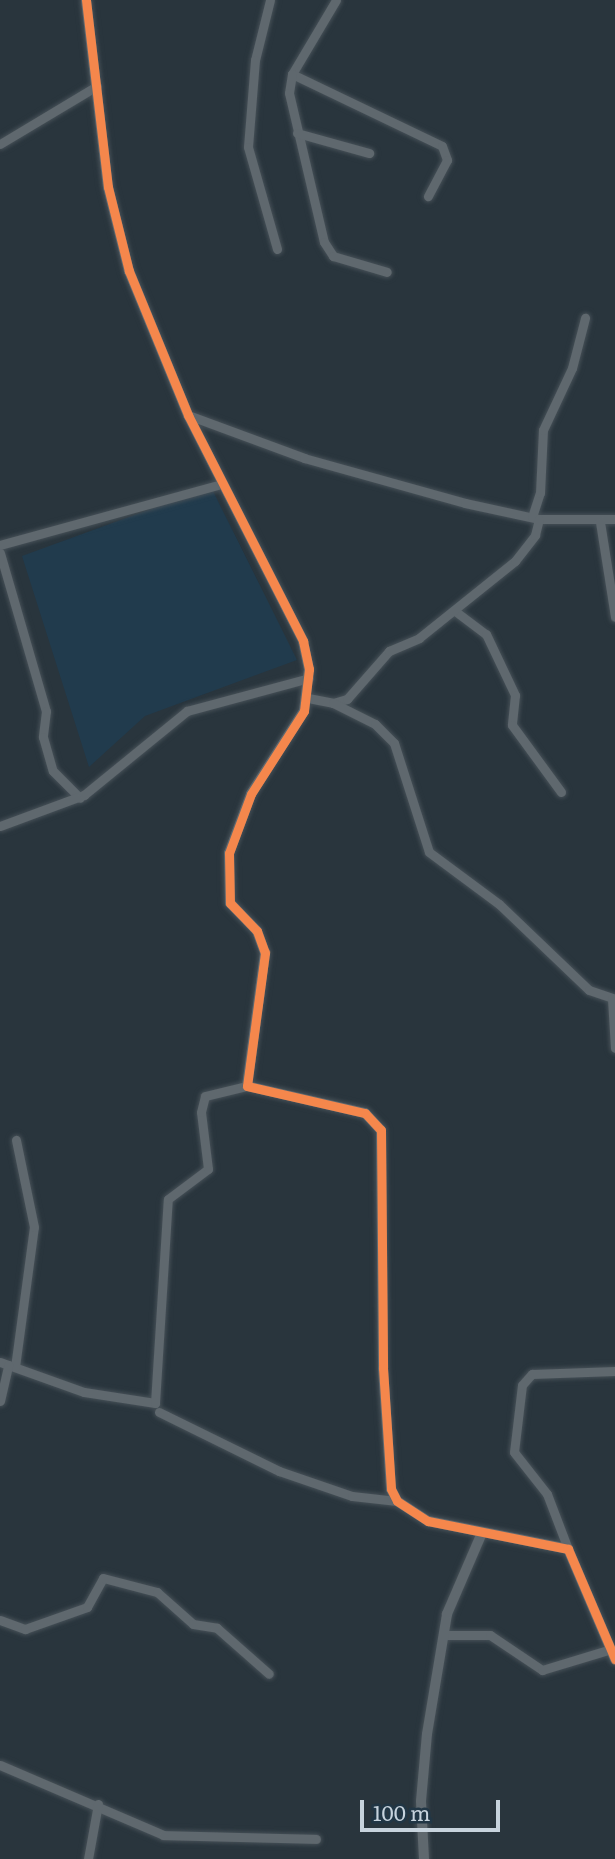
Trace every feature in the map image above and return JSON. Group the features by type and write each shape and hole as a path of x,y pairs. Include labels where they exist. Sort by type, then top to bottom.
{"street":[{"path":"86,0 118,232 144,312 221,484 303,641 309,678 308,698 251,794 229,853 230,903 257,932 265,953 247,1086"},
{"path":"270,0 255,60 248,147 277,249"},
{"path":"336,0 292,74 289,93 329,252 387,272"},
{"path":"292,74 442,146 447,160 428,196"},
{"path":"0,144 97,86"},
{"path":"297,133 369,153"},
{"path":"333,703 355,692 389,651 419,638 521,554 535,518 540,493 543,430 572,368 585,318"},
{"path":"188,415 304,458 535,518 600,522 615,519"},
{"path":"0,545 221,484"},
{"path":"600,522 615,617"},
{"path":"0,553 46,711 43,737 53,771 80,798"},
{"path":"455,611 486,634 514,695 512,724 561,792"},
{"path":"0,826 80,798 187,711 309,678"},
{"path":"308,698 333,703 374,724 400,752 429,852 499,904 589,990 613,999 615,1048"},
{"path":"8,1365 104,1397 146,1406 157,1400 155,1345 168,1199 208,1170 201,1112 205,1096 247,1086 365,1113 381,1130 383,1368 391,1489 397,1501"},
{"path":"0,1401 34,1227 16,1140"},
{"path":"443,1635 490,1635 542,1670 613,1654 547,1494 514,1452 522,1385 532,1374 615,1371"},
{"path":"159,1412 279,1471 352,1496 397,1501 428,1521 481,1535 568,1549"},
{"path":"424,1859 421,1801 443,1635 455,1590 481,1535"},
{"path":"0,1620 25,1629 87,1607 103,1578 157,1592 193,1624 217,1628 269,1674"},
{"path":"0,1765 98,1804 152,1831 179,1838 316,1839"},
{"path":"88,1859 98,1804"}],"shaded area":[{"path":"211,487 297,660 145,716 89,767 22,556"}],"cycle path":[{"path":"86,0 108,187 129,271 188,415 303,641 309,669 304,711 251,794 229,853 230,903 257,931 265,953 247,1086 365,1113 381,1130 383,1368 391,1489 397,1501 428,1521 568,1549 615,1659"}]}
